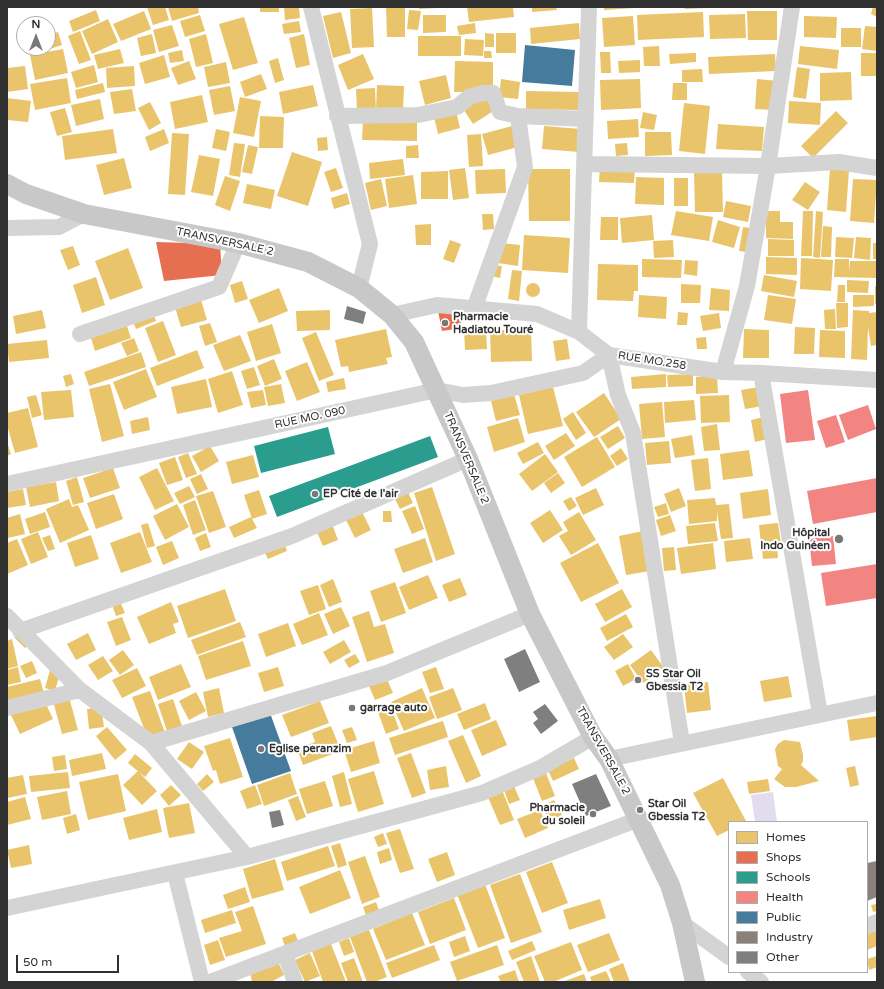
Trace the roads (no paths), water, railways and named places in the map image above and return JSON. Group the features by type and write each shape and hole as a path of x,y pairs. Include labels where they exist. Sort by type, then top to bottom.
{"main road":[{"name":"TRANSVERSALE 2","path":"7,184 26,194 84,214 238,243 308,262 359,288 392,316 414,342 468,459 530,614 594,737 609,759 670,885 682,923 695,982"}],"street":[{"path":"311,7 370,244 359,288"},
{"path":"579,332 586,164 589,7"},
{"path":"723,372 747,286 768,166 792,7"},
{"path":"338,116 418,115 457,107 469,97 483,93 493,93 500,112 518,116 586,120"},
{"path":"474,309 524,167 518,116"},
{"path":"586,164 768,166 839,162 877,168"},
{"path":"7,228 59,227 84,214"},
{"path":"80,334 219,287 238,243"},
{"name":"RUE MO.258","path":"392,316 437,305 537,314 579,332 609,355 723,372 877,380"},
{"path":"609,355 618,395 633,433 682,743"},
{"name":"RUE MO. 090","path":"7,484 437,390 463,395 491,393 583,373 609,355"},
{"path":"762,373 820,714"},
{"path":"20,631 292,536 468,459"},
{"path":"151,743 387,673 530,614"},
{"path":"7,616 20,631 80,690 151,743 246,857"},
{"path":"7,708 80,690"},
{"path":"609,759 877,703"},
{"path":"7,908 246,857 482,793 542,767 594,737"},
{"path":"210,982 639,819"},
{"path":"175,873 202,982"},
{"path":"682,923 728,956"},
{"path":"285,954 295,982"},
{"path":"749,973 761,982"}],"place":[{"name":"Pharmacie Hadiatou Touré","path":"445,323"},
{"name":"EP Cité de l'air","path":"315,494"},
{"name":"Hôpital Indo Guinéen","path":"839,539"},
{"name":"SS Star Oil Gbessia T2","path":"638,680"},
{"name":"garrage auto","path":"352,708"},
{"name":"Eglise peranzim","path":"261,749"},
{"name":"Star Oil Gbessia T2","path":"640,810"},
{"name":"Pharmacie du soleil","path":"593,814"}]}
